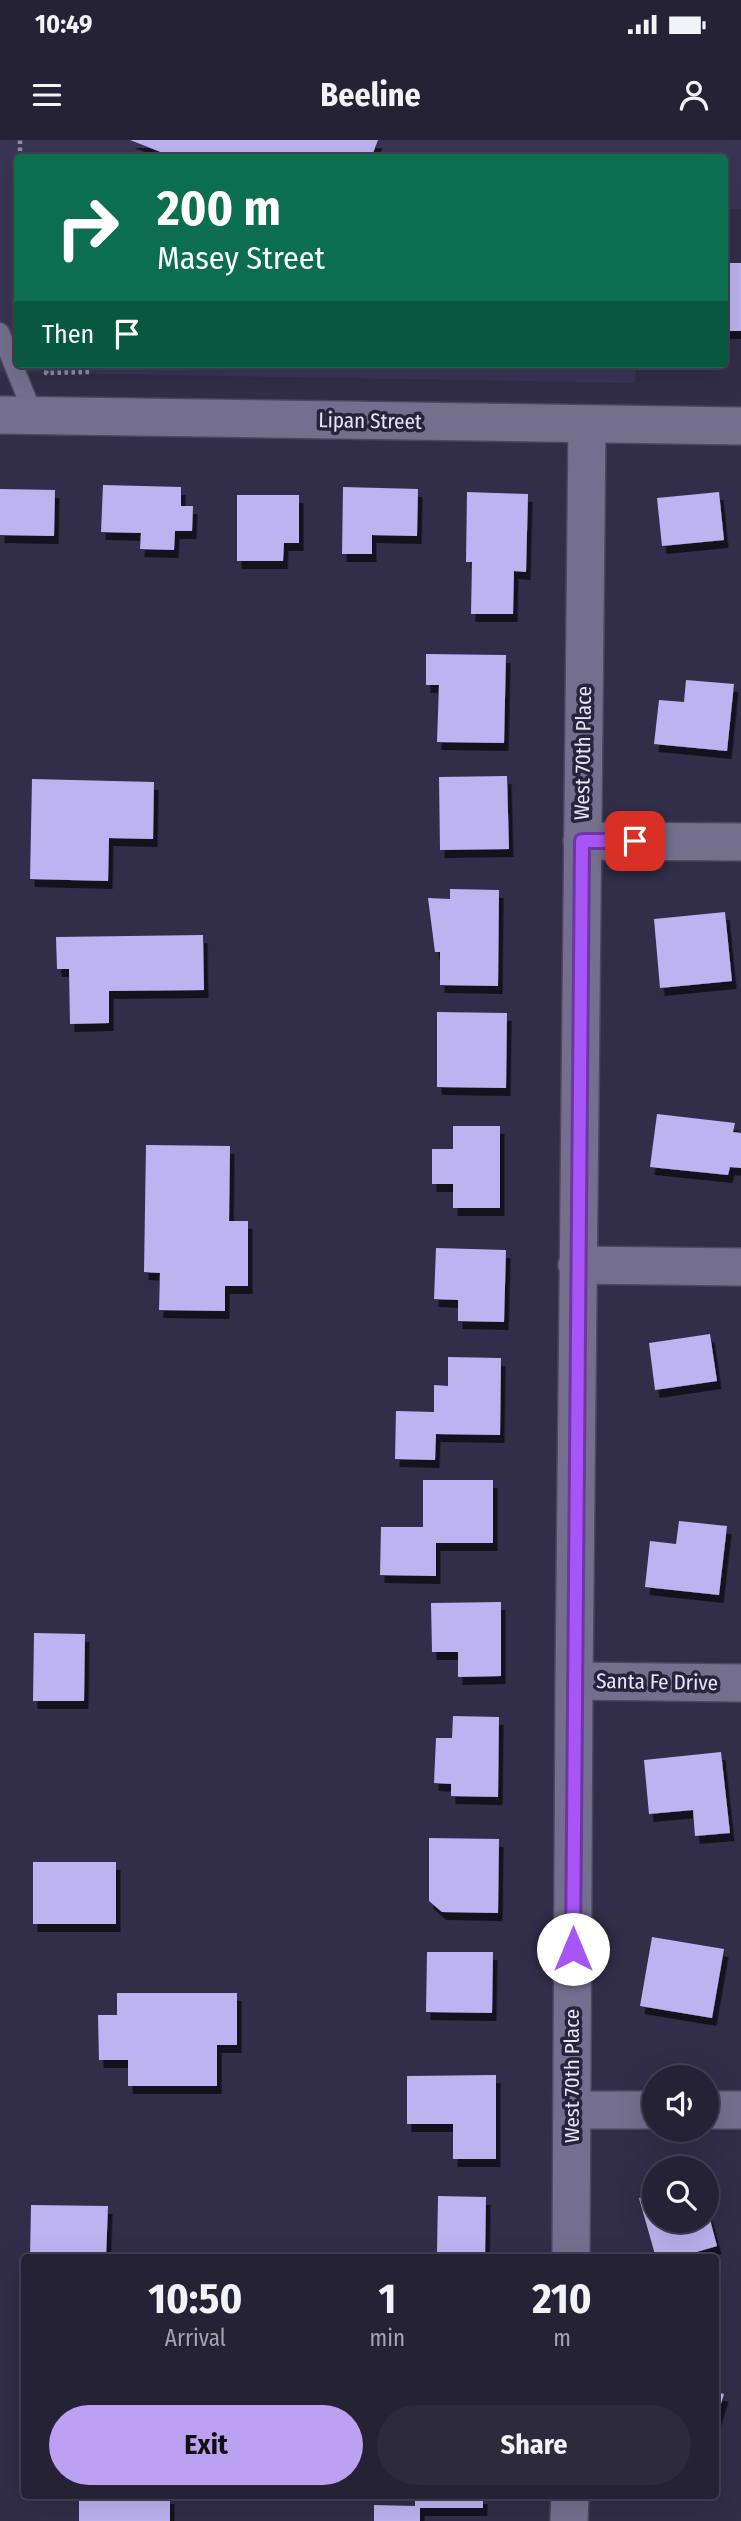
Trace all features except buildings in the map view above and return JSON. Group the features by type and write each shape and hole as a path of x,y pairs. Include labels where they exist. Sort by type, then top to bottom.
{"street":[{"name":"Lipan Street","path":"17,416 741,426"},
{"name":"West 70th Place","path":"571,2254 577,1265 587,425"},
{"path":"582,841 741,842"},
{"path":"577,1265 741,1267"},
{"name":"Santa Fe Drive","path":"574,1681 741,1683"},
{"path":"572,2110 642,2110"},
{"path":"719,2110 741,2110"},
{"path":"569,2521 570,2499"}],"lane":[{"path":"0,332 17,416"}],"path":[{"path":"48,368 46,373 89,372"}],"shaded area":[{"path":"0,140 741,140 741,209 728,209 728,154 14,154 14,368 636,368 635,383 0,372"}],"route":[{"path":"573,1949 582,841 635,841"}]}
